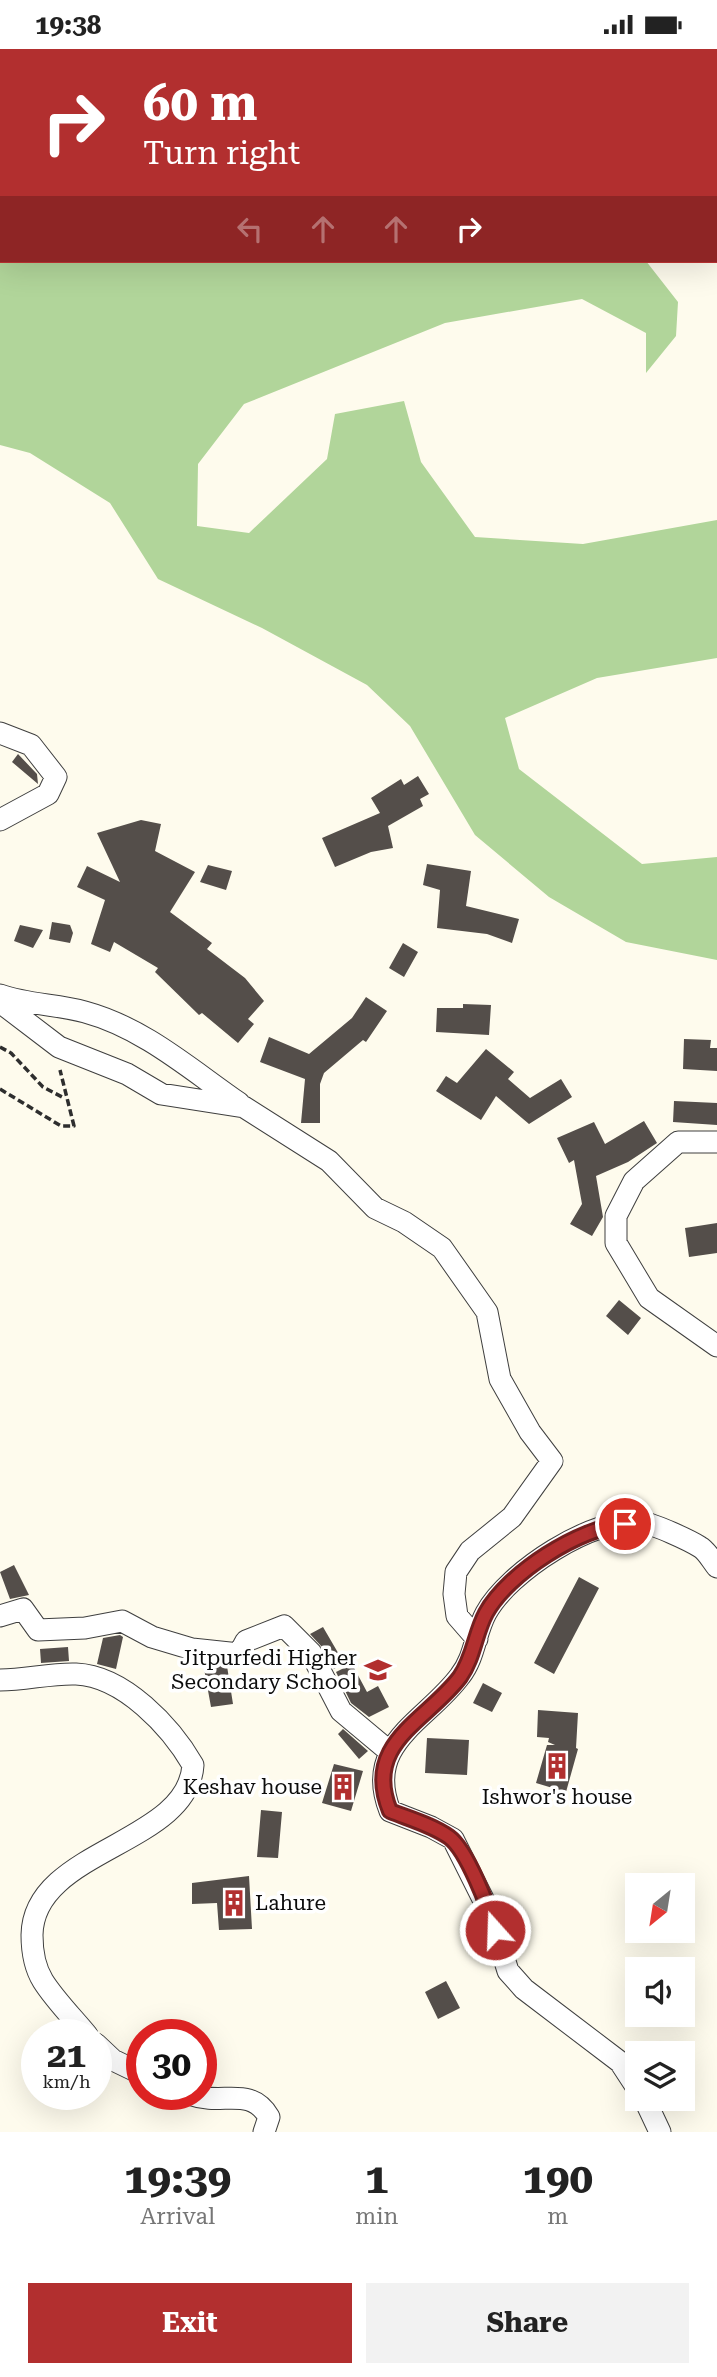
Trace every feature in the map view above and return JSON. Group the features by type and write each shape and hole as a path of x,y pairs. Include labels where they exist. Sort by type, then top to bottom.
{"street":[{"path":"0,733 31,745 56,777 48,794 0,820"},
{"path":"0,995 17,1002 84,1011 131,1028 244,1107 329,1161 375,1208 404,1222 442,1248 487,1311 500,1380 530,1432 552,1461 512,1517 470,1551 456,1571 454,1594 457,1616 477,1639"},
{"path":"0,1002 59,1047 127,1074 161,1094 244,1107"},
{"path":"717,1142 678,1142 634,1181 616,1216 616,1243 649,1299 717,1346"},
{"path":"625,2070 620,2062 524,1989 509,1971 490,1913 453,1839 431,1826 390,1811 383,1776 390,1752 409,1725 460,1677 473,1655 486,1613 507,1585 547,1554 609,1525 642,1522 702,1548 717,1567"},
{"path":"0,1616 23,1609 38,1630 122,1621 152,1637 192,1649 239,1654 246,1641 284,1626 311,1653 341,1711 390,1752"},
{"path":"0,1680 79,1674 128,1691 164,1725 193,1765 192,1781 180,1801 128,1840 79,1866 43,1898 32,1918 32,1949 42,1980 75,2019"},
{"path":"217,2100 244,2097 261,2103 269,2117 264,2132"},
{"path":"650,2111 660,2132"}],"path":[{"path":"0,1047 11,1053 43,1087 65,1099"},
{"path":"0,1089 61,1126 74,1125 65,1099 59,1047"}],"green space":[{"path":"0,263 648,263 678,302 676,336 646,373 646,333 582,299 445,323 244,404 198,464 197,526 249,533 327,459 335,414 404,401 421,462 475,537 583,544 717,520 717,658 597,678 505,718 519,769 642,864 717,857 717,960 626,942 549,897 475,835 410,726 367,685 262,628 158,579 110,503 30,453 0,445"}],"building":[{"path":"18,754 37,774 38,784 12,762"},
{"path":"418,776 429,794 420,799 423,806 388,826 393,848 371,852 335,867 322,838 380,813 371,798 401,779 404,785"},
{"path":"141,820 161,824 155,851 195,872 170,912 212,943 207,949 245,978 264,1001 248,1019 254,1024 238,1043 202,1013 199,1015 155,972 158,968 114,942 110,952 91,944 105,900 77,887 87,866 120,882 97,833"},
{"path":"427,864 471,871 466,906 519,919 512,943 487,934 437,928 440,890 423,885"},
{"path":"208,865 232,871 226,890 200,882"},
{"path":"52,922 70,925 73,933 70,943 49,939"},
{"path":"20,925 43,930 33,948 14,941"},
{"path":"403,943 418,952 404,977 389,968"},
{"path":"366,997 387,1011 366,1042 363,1040 324,1073 320,1084 320,1123 301,1123 305,1079 260,1062 269,1037 309,1054 352,1018"},
{"path":"463,1004 491,1005 489,1035 436,1032 437,1008 463,1008"},
{"path":"684,1039 711,1040 710,1048 717,1048 717,1071 683,1069"},
{"path":"486,1049 514,1072 508,1079 530,1098 561,1079 572,1097 529,1124 496,1096 481,1120 436,1091 446,1076 457,1083"},
{"path":"674,1101 717,1103 717,1125 673,1122"},
{"path":"644,1121 657,1143 628,1162 596,1176 603,1217 592,1236 570,1224 582,1204 574,1160 569,1163 557,1138 594,1122 605,1144"},
{"path":"717,1223 717,1253 689,1257 685,1228"},
{"path":"619,1300 641,1318 628,1335 606,1316"},
{"path":"14,1565 29,1595 10,1599 0,1572"},
{"path":"579,1577 599,1588 554,1674 534,1663"},
{"path":"323,1627 344,1663 334,1669 322,1647 310,1634"},
{"path":"120,1635 123,1637 116,1669 97,1664 103,1638"},
{"path":"68,1647 69,1661 41,1663 40,1649"},
{"path":"203,1663 227,1666 233,1704 211,1707"},
{"path":"352,1664 367,1692 378,1686 389,1707 369,1717 351,1703 336,1672"},
{"path":"483,1683 502,1693 492,1712 473,1703"},
{"path":"538,1710 578,1713 578,1749 566,1792 536,1783 547,1745 555,1745 548,1742 549,1738 537,1737"},
{"path":"343,1729 368,1751 359,1759 338,1734"},
{"path":"427,1738 469,1740 467,1775 425,1773"},
{"name":"Keshav house","path":"334,1764 363,1771 351,1811 322,1803"},
{"path":"261,1810 282,1812 278,1858 257,1857"},
{"name":"Lahure","path":"249,1876 252,1929 219,1930 217,1903 192,1904 192,1883"},
{"path":"446,1981 460,2008 438,2019 425,1992"}],"place":[{"name":"Jitpurfedi Higher Secondary School","path":"378,1670"},
{"name":"Ishwor's house","path":"557,1766"},
{"name":"Keshav house","path":"343,1787"},
{"name":"Lahure","path":"234,1903"}],"route":[{"path":"495,1930 490,1913 453,1839 431,1826 390,1811 385,1800 383,1776 390,1752 409,1725 460,1677 473,1655 486,1613 507,1585 547,1554 609,1525 625,1524"}]}
